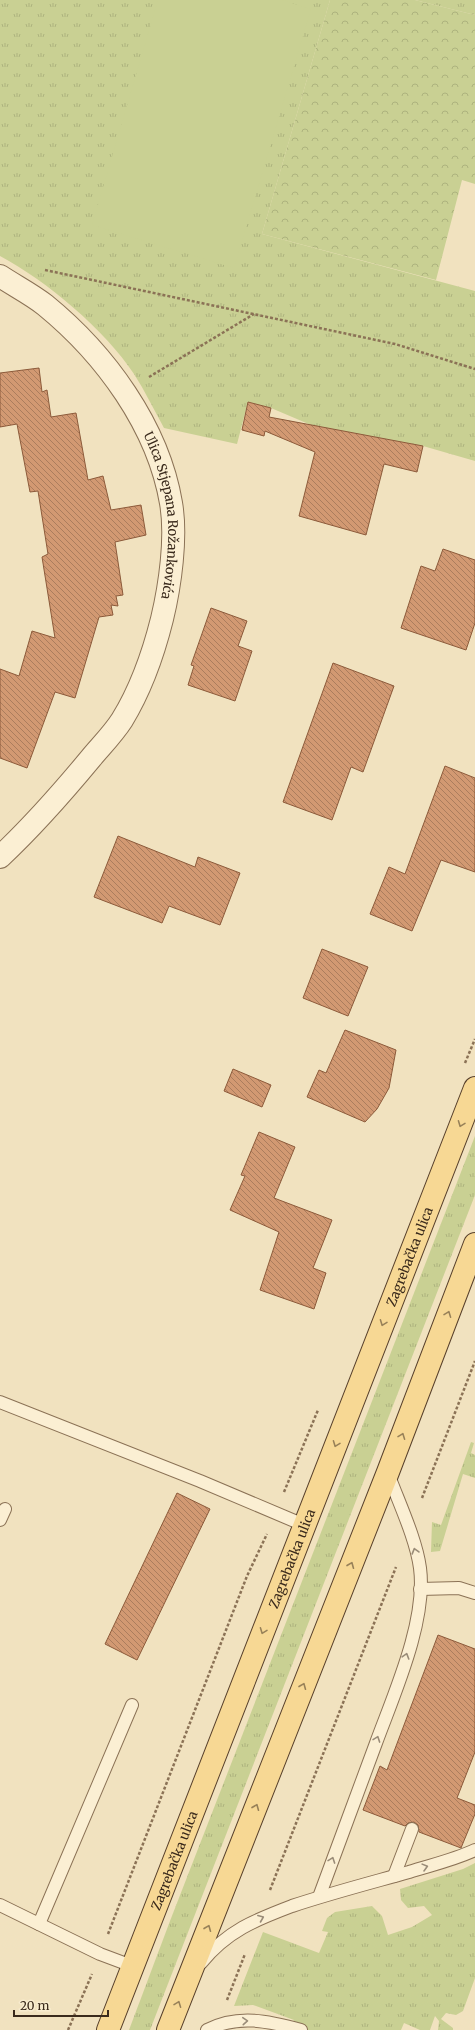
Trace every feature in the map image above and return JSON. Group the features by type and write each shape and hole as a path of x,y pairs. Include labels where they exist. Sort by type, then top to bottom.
{"main road":[{"name":"Zagrebačka ulica","path":"108,2030 475,1088"},
{"path":"168,2030 388,1472 475,1244"}],"street":[{"name":"Ulica Stjepana Rožankovića","path":"0,276 44,304 74,332 96,355 124,392 144,427 162,464 171,505 172,543 168,594 154,652 140,688 121,722 28,831 0,857"}],"lane":[{"path":"0,1402 200,1481 304,1525"},
{"path":"319,1897 394,1693 415,1627 420,1589 420,1567 410,1531 388,1472"},
{"path":"420,1589 453,1588 475,1593"},
{"path":"39,1924 132,1705"},
{"path":"394,1876 412,1829"},
{"path":"188,1977 207,1954 224,1939 239,1928 259,1918 319,1897 446,1862 475,1850"},
{"path":"0,1905 100,1954 132,1966"},
{"path":"212,2028 245,2020 253,2020 268,2021 301,2030"}],"path":[{"path":"38,268 396,344 475,369"},
{"path":"124,392 254,314"},
{"path":"212,2028 259,1918 475,1361"}],"green space":[{"path":"0,0 330,0 262,234 475,291 475,461 423,446 311,425 271,408 248,402 237,444 164,428 134,374 122,357 91,324 74,308 37,279 0,256"},
{"path":"158,0 282,0 311,9 234,268 92,225"},
{"path":"330,0 415,0 475,15 475,184 462,180 436,280 262,234"},
{"path":"415,0 475,0 475,15"},
{"path":"475,1136 475,1195 150,2030 129,2030 170,1921"},
{"path":"471,1442 474,1443 471,1453 475,1455 475,1478 463,1474 440,1551 431,1552 432,1522 441,1525"},
{"path":"475,1863 475,1978 463,2011 456,2015 446,2013 441,2019 453,2028 453,2030 438,2030 439,2021 435,2016 430,2030 420,2030 404,2023 401,2030 286,2030 294,2020 253,2005 234,2006 263,1932 319,1953 328,1932 322,1931 327,1918 335,1912 372,1906 382,1916 388,1935 412,1927 432,1915 424,1906 408,1908 401,1900 400,1889 463,1869"}],"building":[{"path":"39,368 42,392 47,390 51,417 76,413 88,480 103,476 111,510 141,505 146,535 115,542 123,595 116,596 118,606 111,605 113,615 99,617 75,698 55,692 27,768 0,758 0,669 19,676 32,631 55,638 42,557 48,554 38,491 30,492 17,424 0,427 0,373"},
{"path":"248,402 271,408 269,417 423,446 417,472 384,464 366,535 299,516 315,452 265,431 264,436 242,430"},
{"path":"443,549 475,560 475,623 466,650 401,628 421,566 435,571"},
{"path":"211,608 247,621 238,646 252,651 235,701 188,685 194,666 191,665"},
{"path":"333,663 394,686 363,772 351,767 332,820 283,802"},
{"path":"445,766 475,778 475,872 441,860 412,931 370,914 389,867 405,874"},
{"path":"118,836 195,867 198,857 240,873 220,925 169,906 162,923 94,897"},
{"path":"322,949 368,967 348,1016 303,998"},
{"path":"345,1030 396,1050 389,1088 377,1109 365,1122 307,1097 319,1070 326,1073"},
{"path":"233,1069 271,1085 262,1107 224,1091"},
{"path":"259,1132 295,1147 274,1198 332,1220 313,1268 326,1273 314,1309 260,1290 279,1232 230,1210 245,1176 241,1175"},
{"path":"177,1493 210,1509 137,1660 105,1644"},
{"path":"438,1635 475,1649 475,1752 457,1798 475,1805 475,1814 461,1848 419,1832 418,1825 414,1822 408,1823 405,1826 363,1810 380,1766 387,1770"}]}
